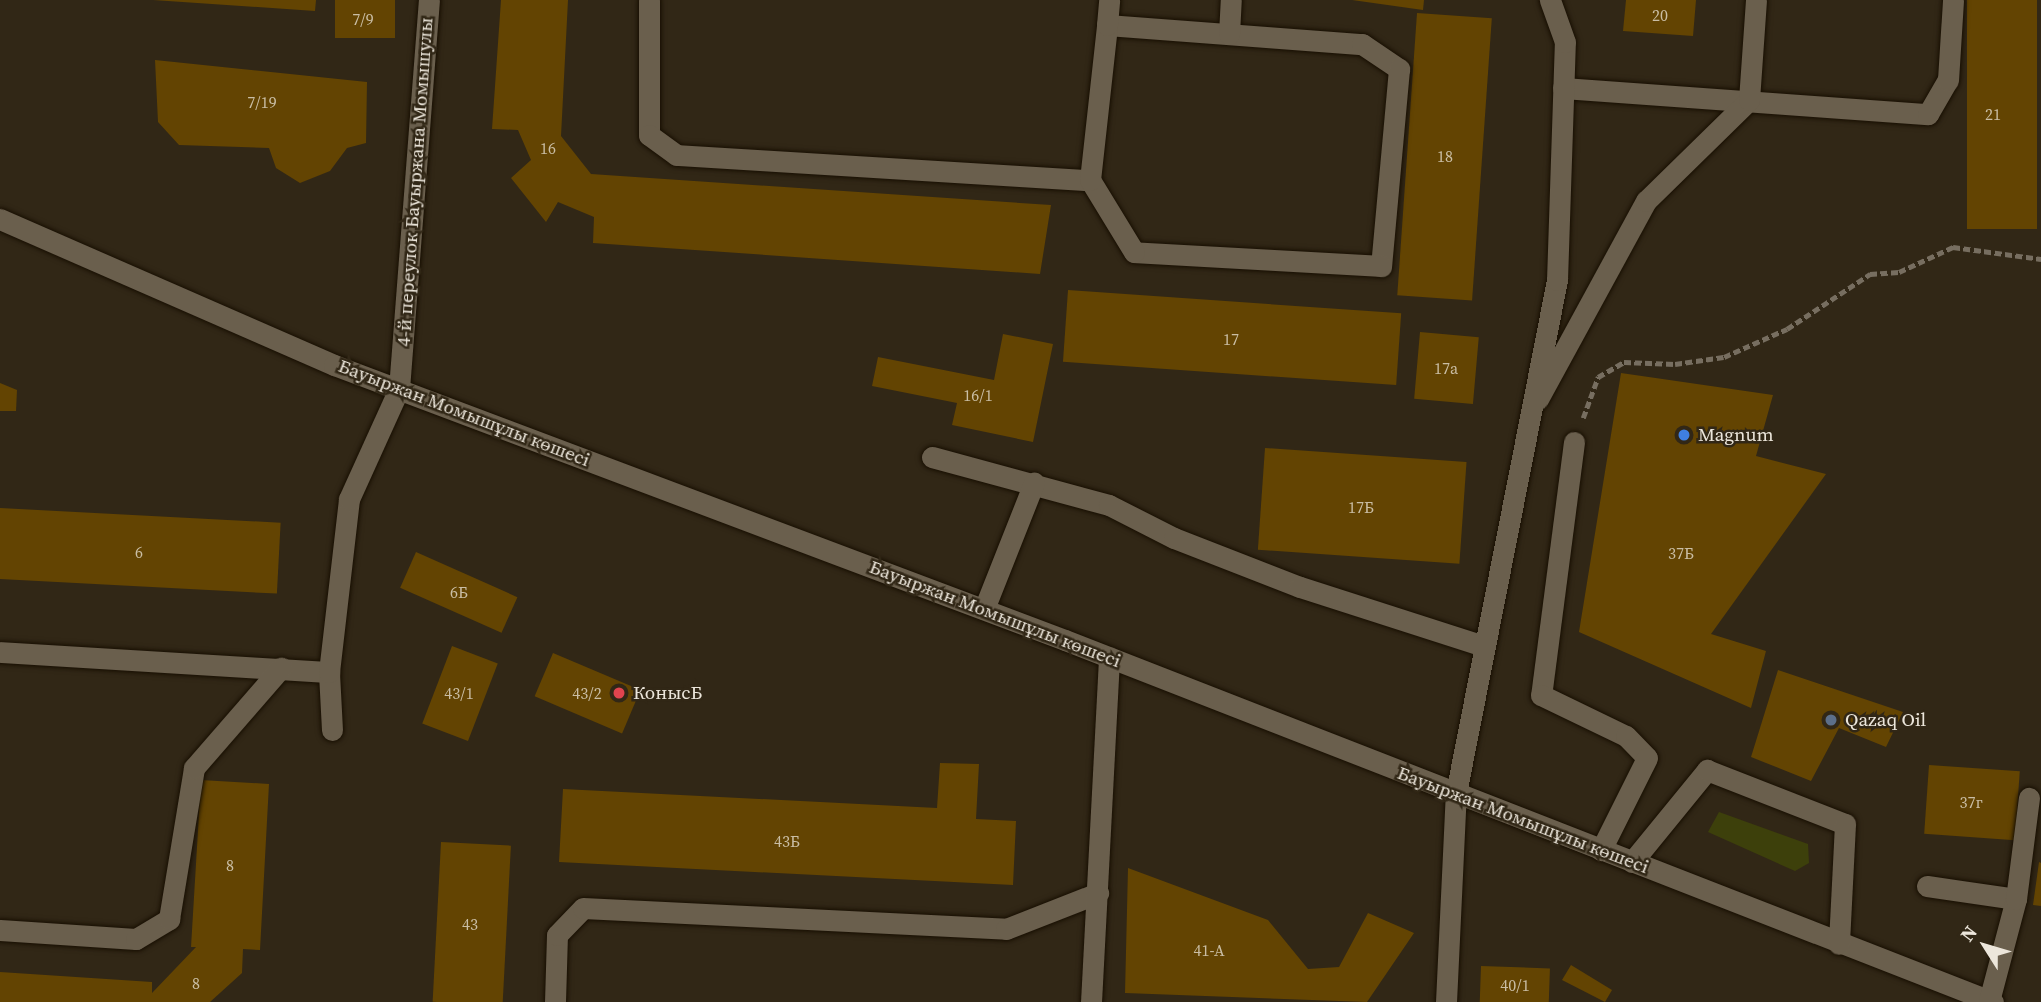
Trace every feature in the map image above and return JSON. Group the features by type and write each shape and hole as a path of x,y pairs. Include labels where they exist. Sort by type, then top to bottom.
{"street":[{"name":"4-й переулок Бауыржана Момышулы","path":"332,730 329,671 349,499 399,389 429,0"},
{"path":"649,0 649,135 677,155 1090,180"},
{"path":"1107,25 1362,44 1399,69 1381,266 1134,252 1090,180 1109,0"},
{"path":"1229,34 1231,0"},
{"path":"1446,1002 1456,793 1527,419 1557,280 1565,42 1550,0"},
{"path":"1527,419 1646,201 1749,100 1756,0"},
{"path":"1563,88 1928,114 1948,80 1953,0"},
{"name":"Бауыржан Момышұлы көшесі","path":"0,219 399,389 1109,657 1839,944 1991,1001"},
{"path":"1574,442 1541,695 1626,736 1647,758 1601,850"},
{"path":"932,457 1109,505 1174,538 1300,587 1484,646"},
{"path":"984,609 1034,483"},
{"path":"0,652 329,671"},
{"path":"1091,1002 1109,657"},
{"path":"0,930 136,939 169,919 194,768 281,668"},
{"path":"1632,862 1707,770 1844,824 1839,944"},
{"path":"1991,1001 2016,899 2029,798"},
{"path":"1927,886 2016,899"},
{"path":"555,1002 557,935 583,908 1006,929 1098,893"}],"path":[{"path":"1574,442 1598,377 1624,362 1675,363 1724,357 1787,329 1870,274 1899,272 1953,247 2041,258"}],"shaded area":[{"path":"1719,812 1808,844 1809,863 1795,871 1708,832"}],"building":[{"path":"153,0 316,0 315,11"},
{"path":"335,0 395,0 395,38 335,38"},
{"path":"501,0 568,0 561,136 591,174 1051,205 1040,274 593,243 594,217 558,202 546,222 511,178 531,160 518,130 492,129"},
{"path":"1352,0 1424,0 1423,10"},
{"path":"1626,0 1696,0 1693,36 1623,31"},
{"path":"1967,0 2037,0 2037,229 1967,229"},
{"path":"1417,13 1492,18 1472,301 1397,295"},
{"path":"155,60 367,82 366,143 347,148 330,171 300,183 276,168 269,148 179,145 158,122"},
{"path":"1068,290 1401,313 1396,385 1063,362"},
{"path":"1420,332 1479,337 1473,404 1414,399"},
{"path":"1003,334 1053,344 1033,442 952,425 957,403 872,386 878,357 994,380"},
{"path":"1621,373 1773,395 1756,456 1826,474 1711,634 1766,651 1751,708 1579,632"},
{"path":"0,383 17,390 16,411 0,411"},
{"path":"1265,448 1467,462 1459,564 1258,550"},
{"path":"0,508 281,523 277,594 0,579"},
{"path":"416,552 517,597 502,633 400,588"},
{"path":"452,646 498,664 468,741 422,723"},
{"path":"553,653 640,690 622,733 535,696"},
{"name":"Qazaq Oil","path":"1778,670 1903,712 1886,747 1839,728 1811,781 1751,757"},
{"path":"940,763 979,764 976,819 1016,821 1013,885 559,862 563,789 937,808"},
{"path":"1929,765 2020,771 2015,840 1924,834"},
{"path":"201,780 269,784 260,950 243,949 242,973 210,1002 0,1002 0,972 152,982 152,993 196,947 191,947"},
{"path":"441,842 511,846 503,1002 433,1002"},
{"path":"2039,862 2041,863 2041,906 2033,905"},
{"path":"1128,868 1268,920 1308,969 1339,967 1368,913 1414,933 1367,1002 1125,993"},
{"path":"1571,965 1612,990 1605,1002 1562,980"},
{"path":"1481,966 1550,968 1549,1002 1480,1002"}],"place":[{"name":"Magnum","path":"1684,435"},
{"name":"КонысБ","path":"619,693"},
{"name":"Qazaq Oil","path":"1831,720"}]}
